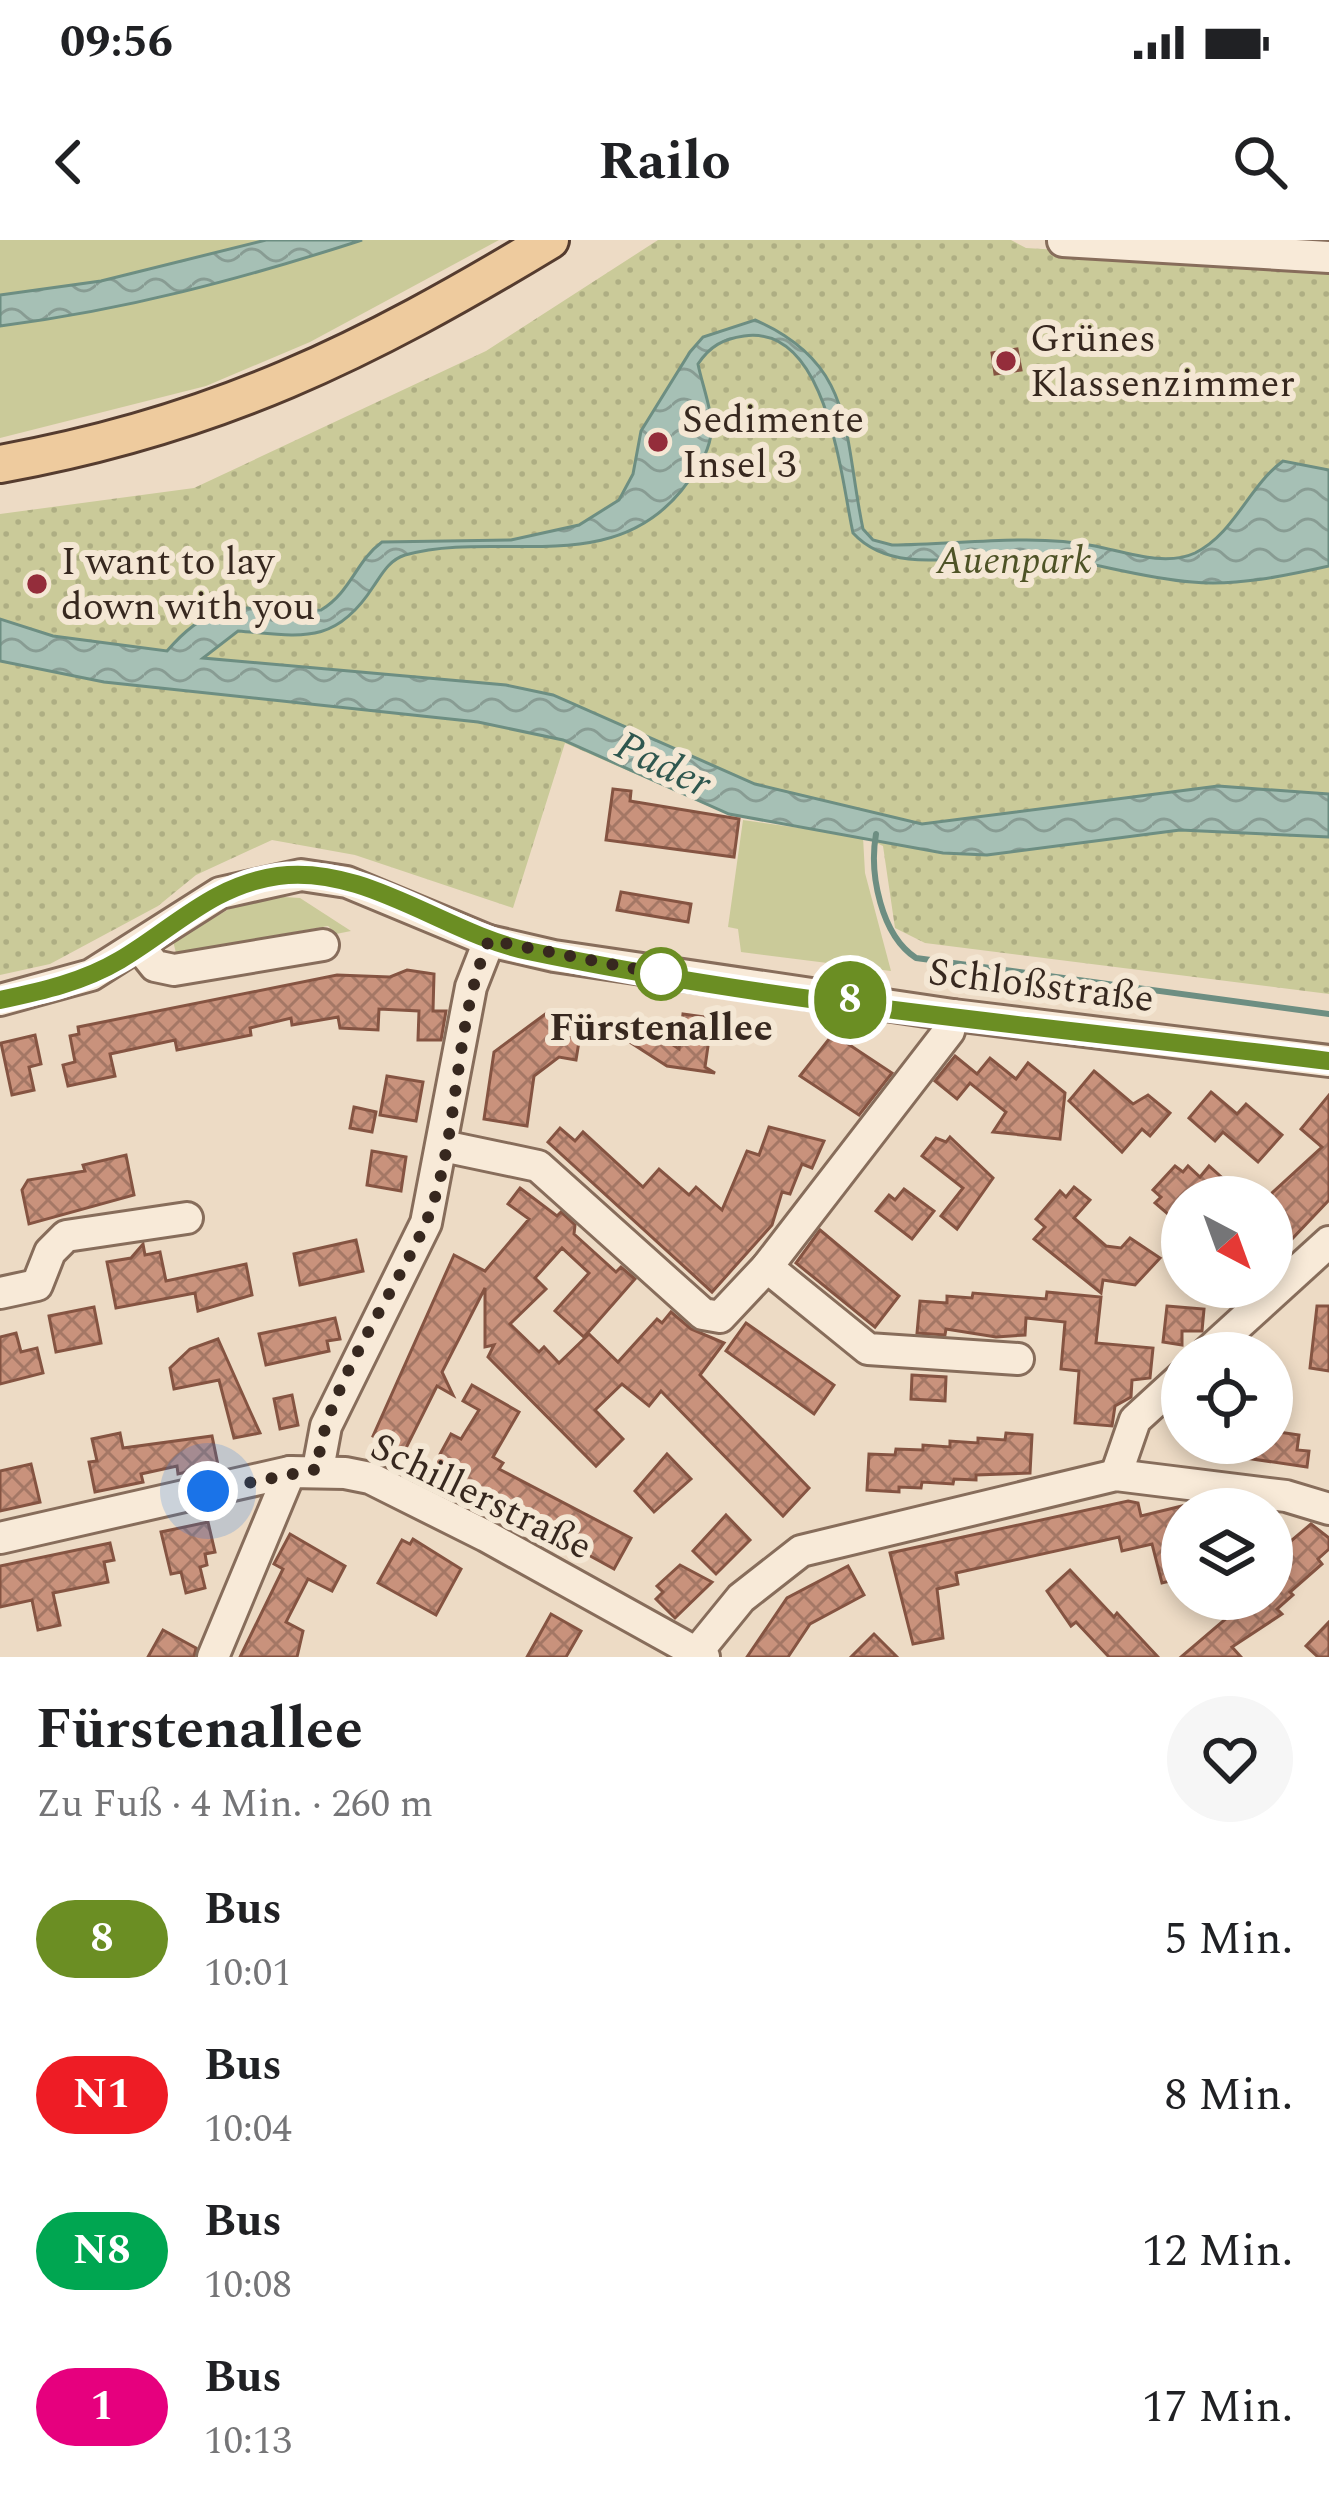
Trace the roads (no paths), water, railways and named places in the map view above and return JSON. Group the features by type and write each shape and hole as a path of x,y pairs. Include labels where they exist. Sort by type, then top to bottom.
{"main road":[{"path":"0,464 160,429 301,377 447,303 550,240"}],"street":[{"path":"1064,241 1329,256"},
{"name":"Schloßstraße","path":"140,946 204,900 257,881 301,875 346,883 489,940 612,966 952,1015 1329,1061"},
{"path":"213,1657 426,1222 474,979 489,940"},
{"path":"0,1000 91,975 140,946 155,967 174,970 323,945"},
{"path":"443,1146 538,1166 703,1314 720,1317 766,1267 950,1031 952,1015"},
{"path":"0,1293 37,1285 44,1278 50,1252 66,1236 187,1218"},
{"path":"1234,1332 1323,1259"},
{"path":"766,1267 868,1349 1018,1360"},
{"path":"1116,1475 1135,1420 1161,1396"},
{"name":"Schillerstraße","path":"0,1538 304,1471 370,1478 700,1654"},
{"path":"700,1654 741,1598 800,1551 1116,1475 1286,1496 1329,1509"}],"water":[{"path":"266,240 362,240 183,292 0,326 0,295 101,281"},
{"name":"Pader","path":"755,320 788,338 828,380 847,433 863,529 873,540 892,545 1045,540 1145,557 1183,557 1221,534 1283,461 1329,470 1329,566 1209,583 1038,555 916,560 871,548 853,533 835,444 812,379 795,354 772,339 744,336 718,344 698,364 711,418 709,443 681,491 652,518 620,534 586,543 440,548 405,555 386,568 359,606 330,628 298,635 238,631 203,658 506,685 553,695 755,784 922,824 1218,786 1329,794 1329,837 1180,830 987,855 943,853 729,814 563,740 478,722 104,682 0,661 0,619 53,636 167,651 186,631 221,611 321,610 382,542 511,540 579,525 619,500 633,474 641,431 690,352 703,337"}],"waterway":[{"path":"876,834 874,867 880,902 894,935 916,958 1329,1014"}],"place":[{"name":"Grünes Klassenzimmer","path":"1006,361"},
{"name":"Sedimente Insel 3","path":"658,442"},
{"name":"I want to lay down with you","path":"37,584"},
{"name":"Fürstenallee","path":"661,974"}],"park label":[{"name":"Auenpark","path":"1014,561"}]}
